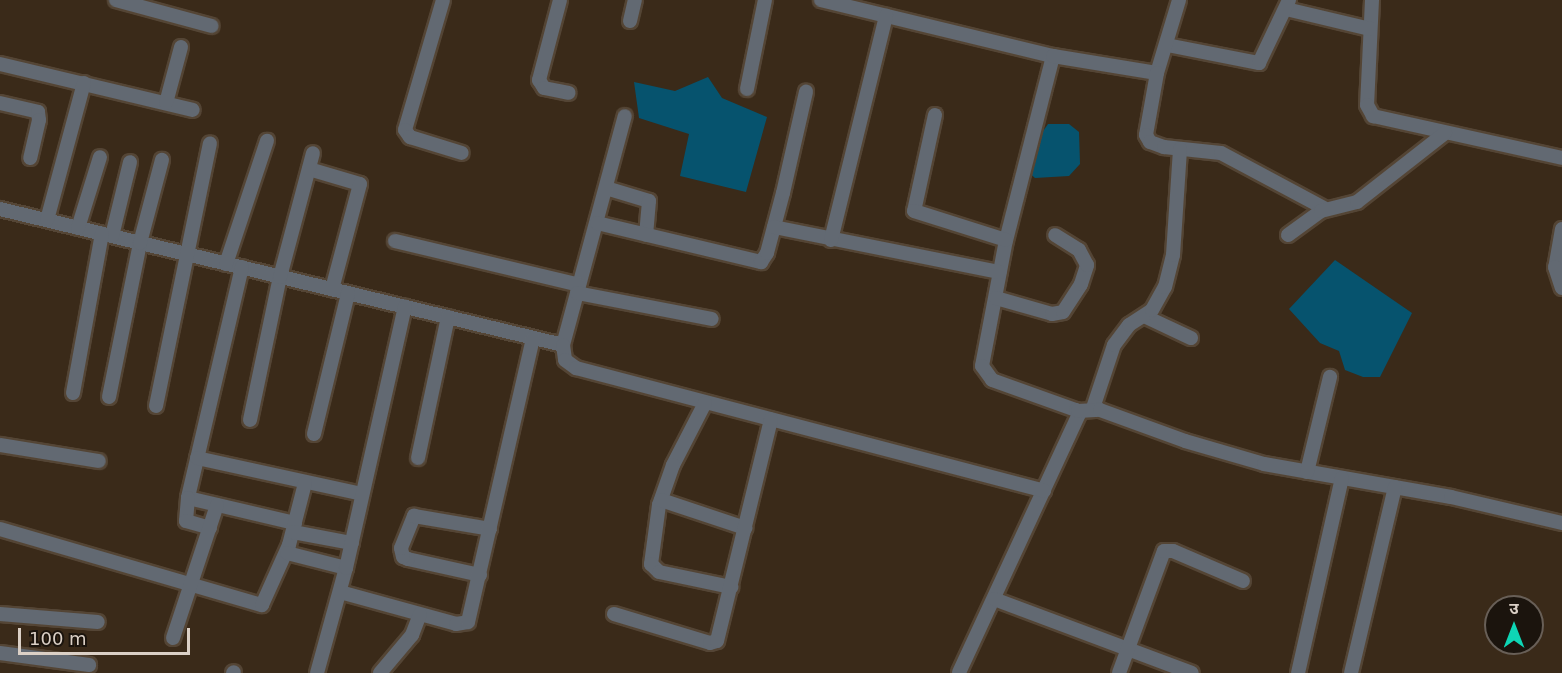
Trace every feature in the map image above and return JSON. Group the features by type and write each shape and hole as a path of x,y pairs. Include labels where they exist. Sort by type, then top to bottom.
{"street":[{"path":"116,0 212,26"},
{"path":"443,0 405,130 410,137 462,153"},
{"path":"560,0 539,80 544,88 569,93"},
{"path":"630,21 635,0"},
{"path":"747,89 765,0"},
{"path":"821,0 1053,56 1157,73"},
{"path":"1179,0 1157,73 1146,135 1156,144 1180,150 1221,153 1326,209"},
{"path":"1372,0 1368,111 1381,119 1562,158"},
{"path":"1167,45 1259,63 1287,4 1370,29"},
{"path":"831,240 886,16"},
{"path":"166,103 181,48"},
{"path":"1053,56 1006,240 982,361 984,372 992,380 1078,411 1093,408 1222,453 1562,522"},
{"path":"0,64 193,110"},
{"path":"47,220 84,83"},
{"path":"597,223 754,263 765,258 806,92"},
{"path":"0,103 39,115 30,158"},
{"path":"934,115 914,211 1006,240"},
{"path":"625,116 563,345 565,360 576,368 1044,491"},
{"path":"1288,235 1326,209 1357,202 1445,133"},
{"path":"226,264 267,141"},
{"path":"156,406 210,144"},
{"path":"1093,408 1114,345 1129,325 1152,310 1165,287 1173,255 1180,150"},
{"path":"250,420 280,277 313,153"},
{"path":"78,228 100,157"},
{"path":"109,397 140,243 162,160"},
{"path":"73,393 107,235 130,162"},
{"path":"309,169 354,179 360,184 332,289"},
{"path":"606,188 649,201 646,235"},
{"path":"0,209 563,345"},
{"path":"774,227 1000,272"},
{"path":"1562,229 1555,267 1562,288"},
{"path":"996,298 1052,314 1063,312 1081,284 1087,265 1079,250 1055,235"},
{"path":"395,241 578,289 712,319"},
{"path":"210,528 186,520 188,498 242,267"},
{"path":"314,434 348,293"},
{"path":"317,673 346,568 405,307"},
{"path":"1144,316 1191,338"},
{"path":"418,458 448,317"},
{"path":"340,591 456,624 468,622 533,338"},
{"path":"1307,472 1329,377"},
{"path":"705,403 673,465 661,500 654,522 652,568 731,588"},
{"path":"959,673 1044,491 1078,411"},
{"path":"614,614 714,643 731,588 771,420"},
{"path":"0,445 99,461"},
{"path":"197,458 362,495"},
{"path":"1298,673 1342,478"},
{"path":"0,529 262,604 287,553 305,483"},
{"path":"1351,673 1395,487"},
{"path":"188,498 352,543"},
{"path":"661,500 745,528"},
{"path":"173,638 193,585 217,505"},
{"path":"480,575 408,559 403,557 401,548 414,516 490,529"},
{"path":"1119,673 1126,647 1164,551 1173,551 1243,581"},
{"path":"287,553 346,568"},
{"path":"994,599 1192,673"},
{"path":"0,614 98,622"},
{"path":"381,673 412,635 420,614"},
{"path":"0,652 89,665"}],"water":[{"path":"708,77 722,98 767,117 746,192 680,176 689,134 639,118 634,82 675,91"},
{"path":"1048,124 1069,124 1079,132 1080,164 1069,176 1035,178 1027,171 1032,147"},
{"path":"1335,260 1412,313 1380,377 1363,377 1345,370 1339,351 1320,343 1289,309"}]}
